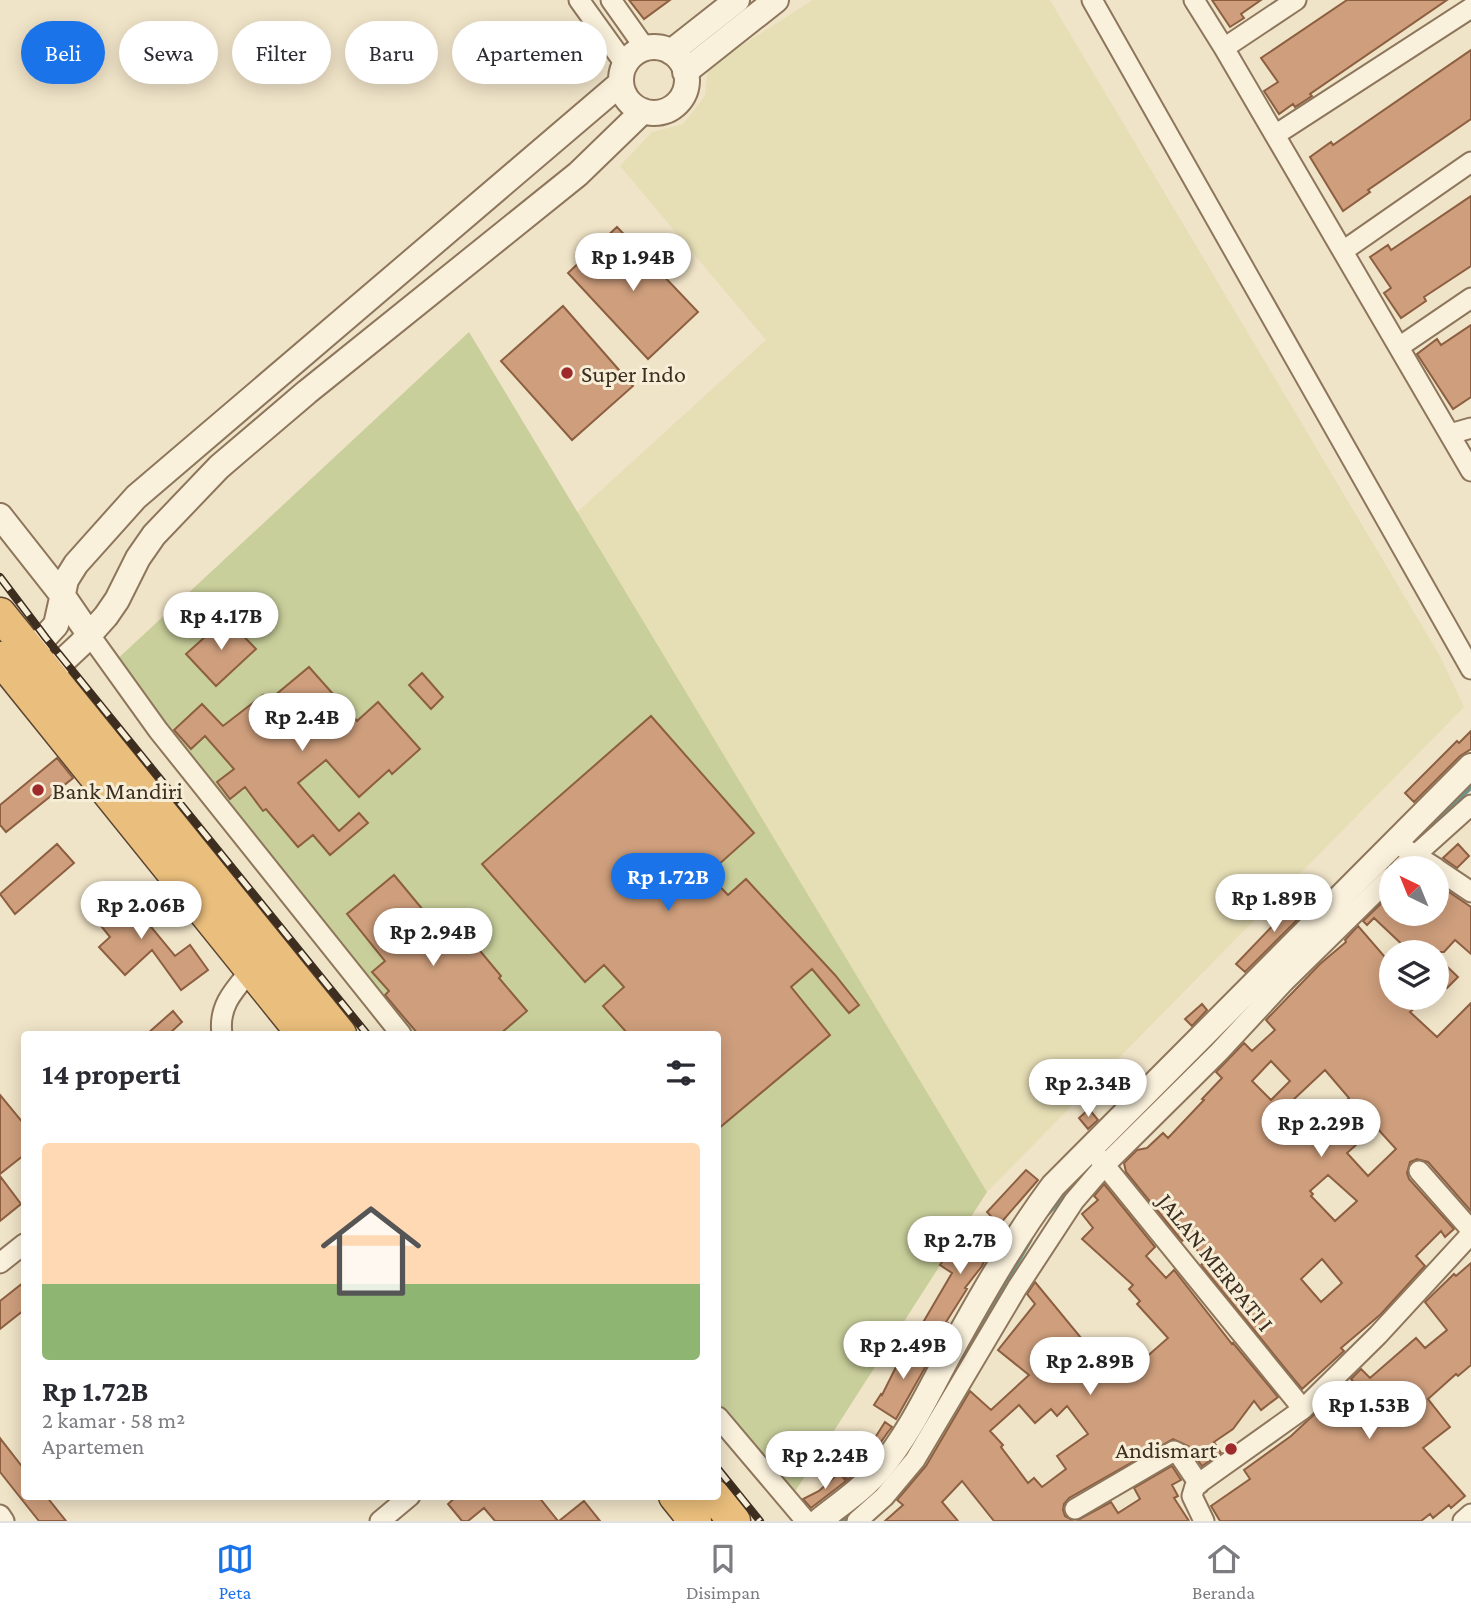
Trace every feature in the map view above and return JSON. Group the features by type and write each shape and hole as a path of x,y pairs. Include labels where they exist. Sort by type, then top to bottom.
{"highway":[{"path":"0,614 24,670 251,971 301,1031"},
{"path":"24,670 337,1031"},
{"path":"678,1500 695,1521"},
{"path":"717,1500 734,1521"}],"street":[{"path":"24,670 56,625 66,580 76,564 136,497 623,73 631,57 645,48 654,47 678,62 684,91 672,107 653,113 643,111 628,101 623,73 579,0"},
{"path":"611,0 645,48"},
{"path":"678,62 737,0"},
{"path":"678,62 776,0"},
{"path":"1092,0 1471,669"},
{"path":"1194,0 1450,434 1466,447 1471,471"},
{"path":"1224,48 1296,0"},
{"path":"1275,135 1471,8"},
{"path":"24,670 89,634 117,600 138,558 154,535 219,467 337,367 578,174 643,111"},
{"path":"1343,251 1471,162"},
{"path":"1399,347 1471,298"},
{"path":"1450,434 1471,428"},
{"path":"0,516 63,596 158,730 399,1031"},
{"path":"1405,852 1471,766"},
{"path":"1097,1156 1194,1046 1405,852 1471,805"},
{"path":"1449,877 1471,892"},
{"path":"840,1516 893,1451 1015,1238 1053,1186 1097,1156 1219,1052 1284,982 1379,889"},
{"path":"222,1031 228,996 251,971"},
{"name":"JALAN MERPATI I","path":"1097,1156 1303,1409"},
{"path":"1204,1521 1192,1496 1192,1491 1199,1483 1303,1409 1378,1335 1471,1232 1419,1171"},
{"path":"0,1263 21,1246"},
{"path":"721,1420 806,1521"},
{"path":"1075,1509 1174,1451 1199,1483"},
{"path":"380,1521 405,1500"},
{"path":"1463,1521 1471,1514"},
{"path":"0,1515 4,1521"}],"shaded area":[{"path":"813,0 1050,0 1440,656 1464,707 987,1192 574,515 766,340 620,166 652,132 683,124 705,96 708,67"}],"green space":[{"path":"469,332 987,1192 789,1501 721,1417 721,1031 409,1031 112,664"}],"building":[{"path":"629,0 670,0 644,19"},
{"path":"1212,0 1261,0 1241,14 1244,18 1230,27"},
{"path":"1347,0 1447,0 1310,94 1312,96 1279,114 1264,91 1278,82 1261,58"},
{"path":"1471,50 1471,119 1368,190 1370,192 1343,211 1310,157 1331,142 1333,145"},
{"path":"1471,196 1471,266 1424,297 1426,301 1401,318 1384,293 1391,288 1370,257 1388,245 1391,250"},
{"path":"617,227 698,312 648,359 568,273"},
{"name":"Super Indo","path":"563,306 633,386 572,440 501,361"},
{"path":"1471,325 1471,397 1453,409 1417,354 1437,339 1441,345"},
{"path":"226,618 256,649 216,686 186,654"},
{"path":"309,667 357,721 378,702 420,749 392,774 389,770 359,797 326,760 298,783 339,831 359,813 368,823 330,855 313,835 298,847 266,809 263,811 245,787 230,799 217,782 234,769 205,736 191,749 174,730 202,704 223,726 263,695 268,701"},
{"path":"422,673 443,697 431,709 409,685"},
{"path":"651,716 754,833 708,874 728,895 746,879 835,975 859,1005 849,1013 812,969 791,987 830,1035 721,1126 721,1031 625,1031 603,1006 624,987 604,965 585,982 482,864"},
{"path":"1471,731 1471,749 1460,756 1414,802 1405,793 1457,741 1459,743"},
{"name":"Bank Mandiri","path":"57,758 73,778 6,832 0,825 0,805"},
{"path":"57,844 74,863 15,914 0,894"},
{"path":"1458,844 1469,856 1457,868 1449,862 1449,856 1445,856"},
{"path":"394,875 433,922 444,912 455,924 456,922 527,1011 504,1031 415,1031 385,995 389,991 372,972 385,961 347,914"},
{"path":"118,887 175,956 190,945 208,970 181,990 152,950 125,975 99,947 110,937 89,911"},
{"path":"1449,892 1471,907 1471,954 1455,940 1449,947 1449,940 1397,940 1382,926 1449,926"},
{"path":"1301,896 1311,906 1245,972 1236,964"},
{"path":"1379,906 1379,923 1374,918 1367,925 1363,921"},
{"path":"1358,926 1379,950 1379,1010 1412,1010 1410,1012 1437,1037 1471,1003 1471,1211 1428,1162 1417,1159 1410,1162 1407,1173 1409,1179 1454,1229 1445,1237 1441,1231 1416,1256 1425,1266 1381,1314 1341,1348 1344,1351 1302,1389 1201,1265 1205,1261 1187,1236 1182,1241 1126,1172 1124,1163 1137,1150 1147,1148 1163,1133 1168,1138 1222,1078 1216,1072 1244,1043 1252,1051 1275,1030 1266,1020 1320,964 1346,942","holes":["1271,1061 1290,1081 1271,1100 1252,1081","1325,1070 1349,1098 1320,1129 1293,1100","1376,1127 1396,1149 1368,1176 1347,1153","1328,1175 1357,1201 1335,1221 1311,1196 1313,1194 1310,1191","1322,1259 1342,1283 1321,1302 1301,1279"]},
{"path":"1449,968 1458,977 1449,986"},
{"path":"1202,1004 1207,1010 1192,1026 1185,1019"},
{"path":"173,1011 182,1022 172,1031 150,1031"},
{"path":"0,1095 21,1120 21,1157 0,1174"},
{"path":"1089,1109 1098,1120 1088,1129 1079,1118"},
{"path":"1026,1170 1038,1180 999,1225 987,1212"},
{"path":"0,1176 21,1204 0,1221"},
{"path":"1104,1184 1155,1247 1146,1256 1166,1278 1174,1270 1278,1397 1261,1410 1254,1401 1233,1429 1214,1442 1221,1453 1202,1466 1188,1446 1173,1439 1069,1498 1063,1510 1065,1516 1074,1521 994,1521 962,1481 942,1502 958,1521 885,1521 903,1505 897,1500 926,1466 970,1391 991,1410 1029,1375 998,1350 1035,1304 1027,1294 1035,1282 1109,1372 1123,1364 1125,1368 1142,1357 1143,1360 1168,1338 1137,1304 1140,1301 1129,1289 1133,1285 1082,1239 1093,1228 1082,1214 1098,1200 1094,1196","holes":["1019,1405 1035,1423 1051,1409 1057,1416 1067,1406 1088,1434 1057,1456 1066,1469 1042,1487 1034,1478 1028,1483 1001,1447 1003,1445 990,1431"]},
{"path":"987,1221 1002,1234 965,1288 967,1289 946,1322 948,1323 940,1338 921,1326 952,1273 940,1265 949,1252 951,1254 959,1243 962,1246"},
{"path":"1471,1263 1471,1365 1458,1376 1456,1374 1428,1399 1450,1427 1423,1448 1465,1496 1451,1508 1449,1505 1433,1518 1430,1514 1421,1521 1220,1521 1211,1506 1250,1479 1244,1470 1291,1436 1320,1409 1326,1415 1341,1402 1366,1432 1389,1414 1351,1379 1361,1369 1370,1378 1416,1338 1425,1348 1447,1330 1425,1302 1454,1274 1456,1276"},
{"path":"21,1284 21,1312 0,1329 0,1301"},
{"path":"913,1342 931,1357 896,1419 874,1405"},
{"path":"885,1422 892,1427 869,1459 848,1480 842,1474 873,1441"},
{"path":"0,1438 21,1465 21,1498 0,1472"},
{"path":"1172,1466 1181,1480 1172,1485 1178,1496 1174,1498 1189,1521 1076,1521 1111,1502 1118,1513 1140,1499 1134,1488"},
{"path":"839,1473 846,1481 811,1508 803,1499 819,1491"},
{"path":"22,1500 49,1500 66,1521 39,1521"},
{"path":"452,1500 541,1500 558,1521 495,1521 484,1508 468,1521 462,1521 448,1504"},
{"path":"584,1501 600,1521 559,1521"}],"waterway":[{"path":"1419,835 1471,787"},
{"path":"1107,1150 1147,1110"},
{"path":"1047,1214 1090,1168"},
{"path":"949,1384 1030,1240"},
{"path":"843,1521 866,1499"}],"railway":[{"path":"0,577 46,638 365,1031"},
{"path":"721,1473 760,1521"}],"place":[{"name":"Super Indo","path":"567,373"},
{"name":"Bank Mandiri","path":"38,790"},
{"name":"Andismart","path":"1231,1449"}]}
